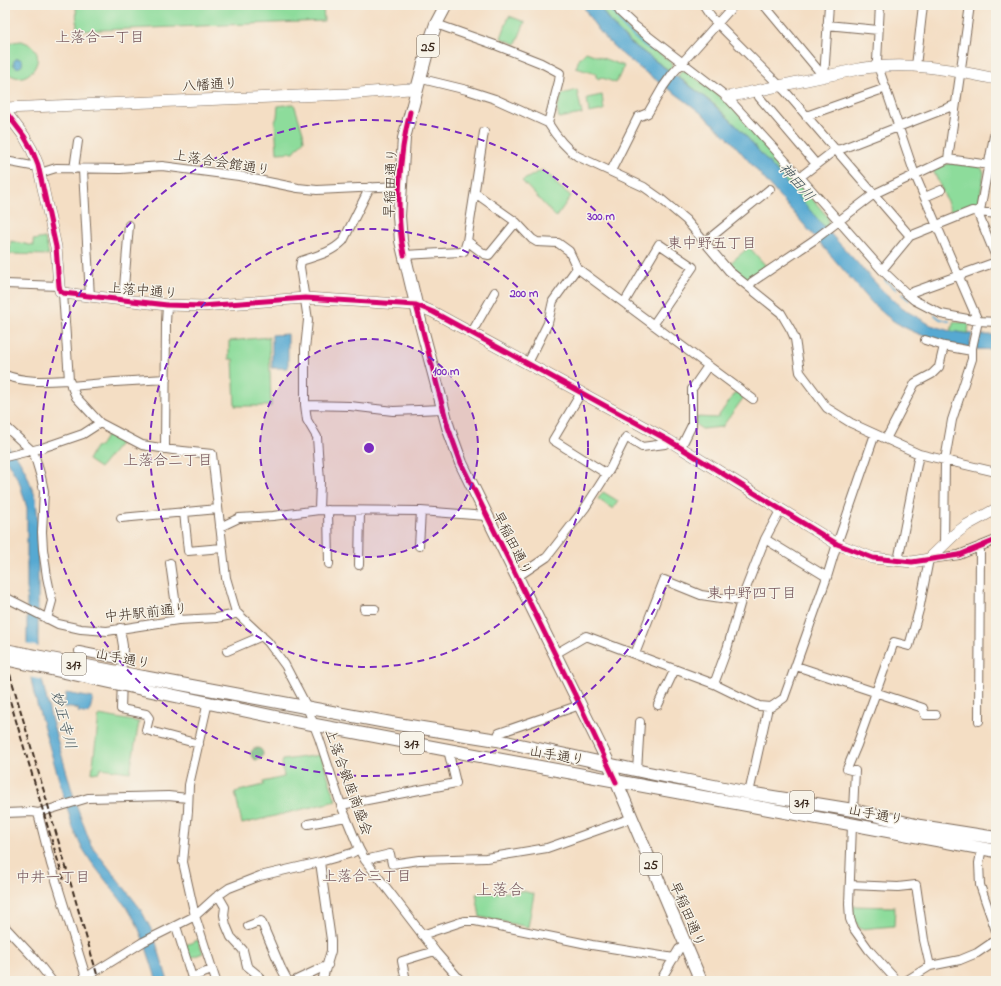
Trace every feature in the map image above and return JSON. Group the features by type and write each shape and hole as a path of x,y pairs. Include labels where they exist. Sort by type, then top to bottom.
{"main road":[{"name":"早稲田通り","path":"446,5 436,24 416,90 404,138 399,216 404,255 443,409 458,457 609,764 701,981"},
{"name":"山手通り","path":"5,650 142,683"},
{"name":"山手通り","path":"5,659 210,696 315,724 448,750 996,851"},
{"name":"山手通り","path":"210,696 307,707 391,723 497,740 638,771 749,793 853,810 920,826 996,838"}],"street":[{"path":"616,5 620,12 635,26 727,97 882,270 914,300 942,314 978,321 996,322"},
{"path":"703,5 711,17 780,86 910,236"},
{"path":"611,171 638,117 648,113 673,73 734,5"},
{"path":"764,5 824,77"},
{"path":"824,77 829,5"},
{"path":"880,5 878,66 916,175 978,321 972,350 972,359 952,420 945,460 944,545"},
{"path":"916,66 923,5"},
{"path":"948,159 970,5"},
{"path":"436,24 516,53 560,72 548,123"},
{"path":"827,25 878,30"},
{"path":"727,97 878,66 916,66 941,68 996,79"},
{"path":"420,77 495,100 548,123 554,134 567,149 577,156 644,187 686,220 729,271 781,313 792,330 795,339 800,372 827,408 851,423 919,454 996,472"},
{"path":"806,116 886,88"},
{"name":"八幡通り","path":"5,108 347,94 409,89 416,90"},
{"path":"758,91 759,96 816,164"},
{"path":"800,177 835,150 955,105"},
{"path":"5,111 24,136 32,150 39,169 56,248 70,383 76,397 100,423 142,445 212,454 226,578 236,612"},
{"path":"996,124 992,165 980,212 980,216 996,257"},
{"path":"404,255 464,251 476,193 484,132"},
{"path":"74,169 78,141"},
{"path":"749,287 752,282 816,239 874,194 948,159 992,165"},
{"name":"上落合会館通り","path":"5,161 32,166 39,169 56,168 83,170 162,166 239,176 298,188 318,190 343,190 400,186"},
{"path":"83,170 90,296"},
{"path":"319,510 320,481 317,438 307,420 305,405 305,349 308,320 300,267 301,261 329,252 343,241 370,187"},
{"path":"705,242 770,189"},
{"path":"925,196 941,190"},
{"path":"476,193 516,222 532,239 537,242 558,243 569,251 577,268 753,399"},
{"path":"882,270 910,236 972,212 996,214"},
{"path":"467,241 484,254 489,255 516,222"},
{"path":"123,300 129,225"},
{"path":"624,304 659,244 693,267 653,325"},
{"path":"907,294 996,262"},
{"path":"528,363 548,323 553,301 577,268"},
{"path":"5,284 61,289"},
{"name":"上落中通り","path":"61,289 90,296 167,305 209,306 305,298 416,305 472,332 681,447 837,544 874,558 912,562 929,559"},
{"path":"472,332 495,292"},
{"path":"165,449 167,305"},
{"path":"925,340 944,346 972,350"},
{"path":"886,440 915,383 932,374 939,367 944,346"},
{"path":"681,447 692,425 692,389 708,366"},
{"path":"5,375 15,378 39,381 70,383 166,379"},
{"path":"581,393 553,440 607,474"},
{"path":"305,405 350,406 393,411 443,409"},
{"path":"5,457 42,448 83,434 100,423"},
{"path":"5,426 32,450 41,477 44,492 42,532 43,548 52,601 47,619"},
{"path":"555,654 586,636 714,684 759,706 771,708 784,698 827,577 875,434"},
{"path":"517,578 547,557 585,508 607,474 626,437 642,447 665,444 668,440"},
{"path":"898,560 919,454"},
{"path":"121,518 218,509"},
{"path":"853,810 854,770 847,769 894,642 909,646 919,610 929,559 955,534 967,525 996,509"},
{"path":"220,527 239,518 273,516 319,510 421,511 486,516"},
{"path":"328,510 330,564"},
{"path":"714,684 727,649 741,601 764,539 781,510"},
{"path":"359,565 360,511"},
{"path":"419,546 421,511"},
{"path":"184,512 188,551 222,548"},
{"path":"764,539 827,577"},
{"path":"929,559 959,555 996,540"},
{"path":"979,721 980,546"},
{"path":"170,563 178,620"},
{"path":"636,654 664,580 701,595 741,601"},
{"name":"中井駅前通り","path":"5,597 58,624 81,629 107,631 178,620 216,618 232,615 236,612"},
{"path":"364,609 375,609"},
{"name":"上落合銀座商盛会","path":"236,612 268,642 285,665 307,707 315,724 341,805 365,860 422,935 460,981"},
{"path":"120,628 123,646 121,709 146,714 149,718 146,730 199,744"},
{"path":"227,651 262,636"},
{"path":"79,651 123,660"},
{"path":"796,666 923,708 924,715 936,715"},
{"path":"658,705 675,669"},
{"path":"210,696 189,785 183,862 195,916 216,981"},
{"path":"497,740 499,733 580,706"},
{"path":"749,793 751,777 768,712 766,708"},
{"path":"638,771 640,722"},
{"path":"341,805 456,783 448,750"},
{"path":"5,813 38,813 66,806 88,798 168,796 188,798"},
{"path":"38,813 83,979 144,941 195,916 218,895 229,888 260,876 320,862 352,853 359,849"},
{"path":"308,824 346,817"},
{"path":"365,860 390,854 392,864 419,860 486,858 547,848 632,818"},
{"path":"852,825 849,904 850,920 854,929 869,950 897,981"},
{"path":"982,848 979,863 980,884 996,931"},
{"path":"320,862 331,940 331,951 328,965 322,981"},
{"path":"850,885 898,888 916,885 924,940 930,966"},
{"path":"218,895 225,907 224,915 231,937 243,950 248,966 258,975 261,981"},
{"path":"248,926 261,921 288,981"},
{"path":"422,935 464,921 475,921 592,945 674,958"},
{"path":"176,926 192,979 212,970"},
{"path":"5,927 34,958 52,981"},
{"path":"906,981 930,966 960,960 977,953 996,940"},
{"path":"660,981 679,949 685,946"},
{"path":"406,981 402,961 435,951"},
{"path":"294,981 328,965"}],"green space":[{"path":"76,5 323,5 324,21 77,31"},
{"path":"599,5 611,5 632,33 671,62 672,65 670,71 622,35"},
{"path":"509,16 525,22 516,44 501,38"},
{"path":"21,41 32,46 37,53 37,61 29,74 21,77 13,76 5,70 5,48 13,42"},
{"path":"586,52 624,66 616,83 600,77 599,79 596,77 596,74 576,68 579,59"},
{"path":"682,70 686,71 731,106 828,217 828,225 825,228 739,128 715,105 678,76"},
{"path":"577,90 582,114 559,118 557,109 562,94"},
{"path":"602,95 604,110 589,113 587,98"},
{"path":"294,104 304,140 294,152 277,153 275,122 278,106"},
{"path":"949,163 980,166 984,172 979,203 975,207 953,215 933,170"},
{"path":"542,170 571,196 556,217 522,181"},
{"path":"45,238 49,255 9,254 11,241 34,246 33,240"},
{"path":"749,247 766,266 747,281 728,265"},
{"path":"954,322 969,323 968,335 950,331"},
{"path":"269,337 271,406 235,406 233,359 229,359 229,341"},
{"path":"736,392 744,397 722,427 702,429 696,425 696,417 717,418"},
{"path":"109,432 123,440 100,468 88,460 95,447 100,446"},
{"path":"603,492 618,501 613,509 598,499"},
{"path":"99,715 139,722 130,772 101,768 99,772 92,773"},
{"path":"255,748 259,748 263,754 259,760 255,760 251,756 251,752"},
{"path":"321,755 336,801 242,824 235,792 264,785 263,782 284,777 283,760"},
{"path":"523,891 534,894 528,927 480,917 476,894"},
{"path":"853,906 895,907 894,926 860,929 853,917"},
{"path":"198,940 203,953 187,959 183,946"}],"water":[{"path":"583,5 599,5 609,21 628,41 705,97 739,128 828,231 883,291 903,309 931,325 950,331 972,334 969,348 950,344 922,335 904,327 886,316 873,304 733,143 698,110 631,62 592,22"},
{"path":"16,59 20,59 22,63 20,67 16,67 14,65 14,61"},
{"path":"288,334 288,368 272,368 272,335"},
{"path":"979,335 996,335 996,350 976,349"},
{"path":"5,443 18,458 25,470 36,498 38,524 38,645 41,675 51,718 75,801 91,845 140,908 153,933 168,981 157,981 136,922 92,863 81,846 73,828 34,694 29,668 27,649 27,508 19,481 5,458"},
{"path":"66,693 93,698 89,714 78,712 79,709 64,707"}],"pier":[{"path":"25,644 40,647 44,680 28,677"}],"waterway":[{"path":"610,5 621,24 639,42 651,50"},
{"path":"885,280 897,290"},
{"path":"902,294 909,300"},
{"path":"935,315 940,319 949,321"}],"railway":[{"path":"5,657 99,981"},
{"path":"5,684 64,881"}],"cycle path":[{"path":"5,111 24,136 38,165 56,247 59,286 60,291 63,293 167,305 202,306 305,298 416,305 433,312 668,440 837,544 873,558 912,562 959,555 996,540"},
{"path":"404,255 401,238 399,202 403,146 410,112"},
{"path":"416,305 448,427 461,463 580,705 616,782"}],"district":[{"name":"上落合一丁目","path":"100,37"},
{"name":"東中野五丁目","path":"712,243"},
{"name":"上落合二丁目","path":"168,460"},
{"name":"東中野四丁目","path":"752,593"},
{"name":"上落合三丁目","path":"367,876"},
{"name":"中井一丁目","path":"53,877"},
{"name":"上落合","path":"500,889"}],"water label":[{"name":"神田川","path":"797,182"},
{"name":"妙正寺川","path":"64,720"}]}
